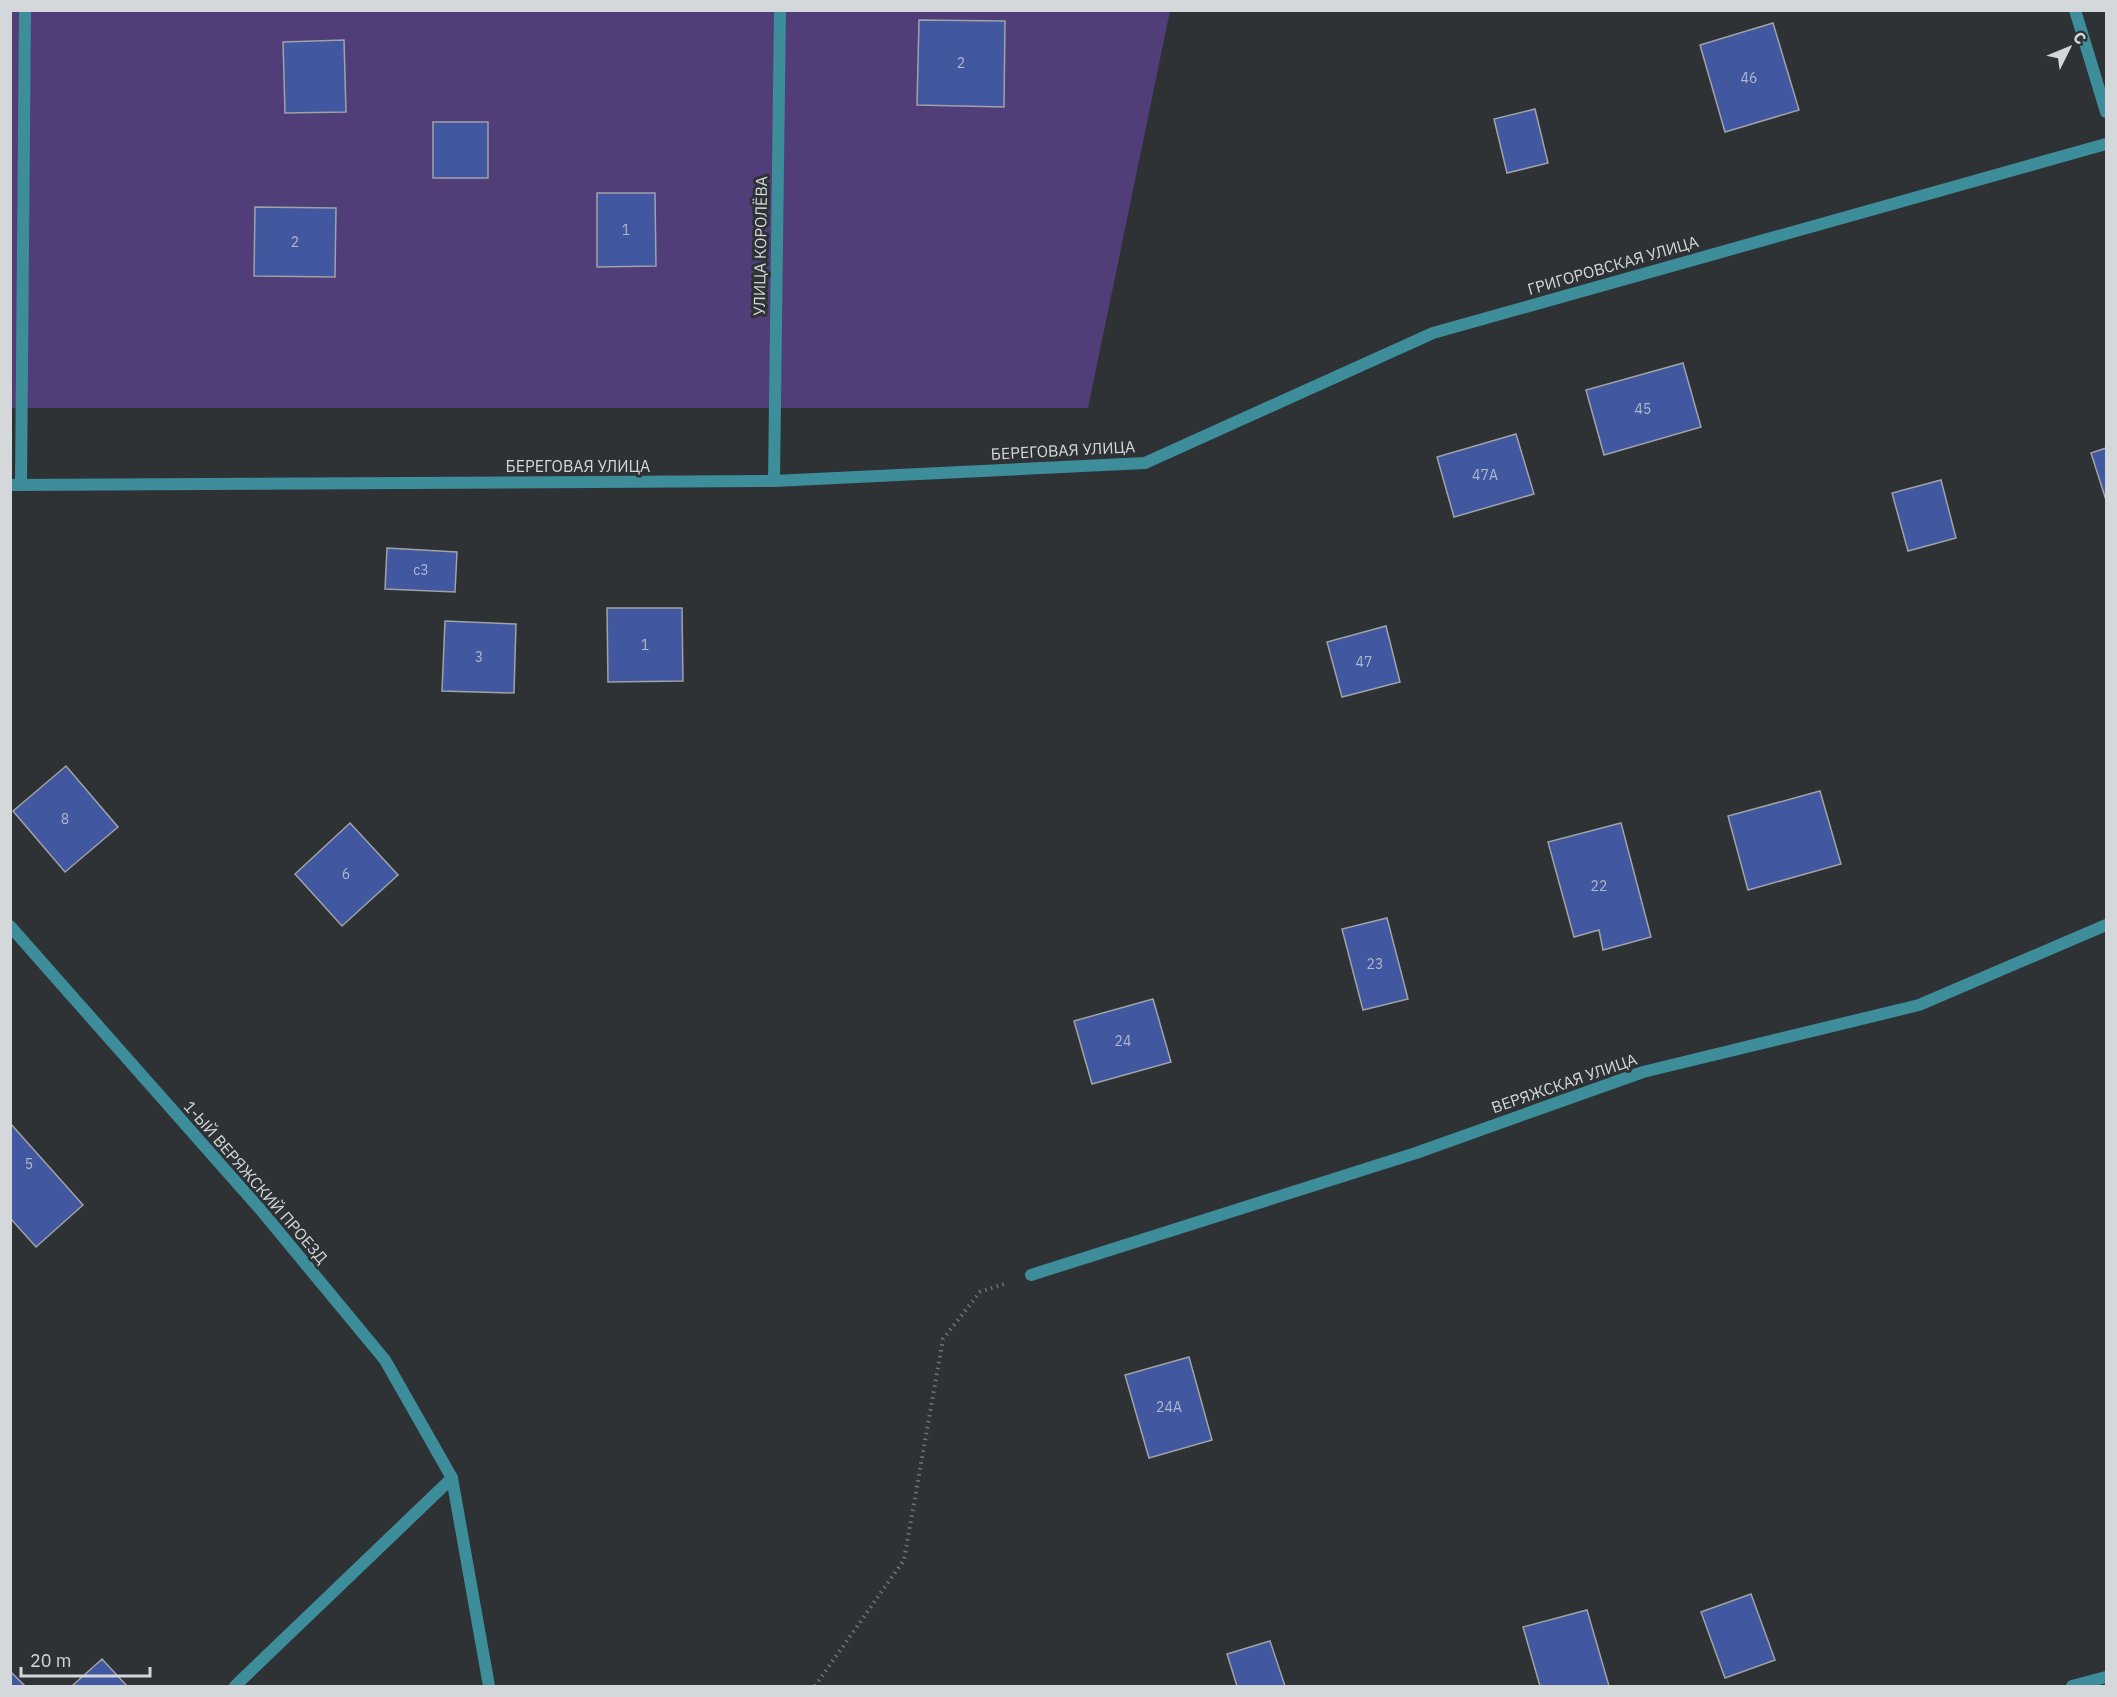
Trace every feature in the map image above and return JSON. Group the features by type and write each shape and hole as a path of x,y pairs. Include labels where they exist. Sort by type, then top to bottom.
{"street":[{"path":"16,485 25,10"},
{"name":"УЛИЦА КОРОЛЁВА","path":"774,481 780,10"},
{"path":"2075,10 2106,112"},
{"name":"ГРИГОРОВСКАЯ УЛИЦА","path":"1145,463 1433,333 2106,144"},
{"name":"БЕРЕГОВАЯ УЛИЦА","path":"16,485 774,481 1145,463"},
{"name":"ВЕРЯЖСКАЯ УЛИЦА","path":"1031,1275 1416,1153 1643,1072 1919,1005 2106,925"},
{"name":"1-ЫЙ ВЕРЯЖСКИЙ ПРОЕЗД","path":"10,926 260,1209 385,1360 452,1478 489,1686"},
{"path":"235,1686 452,1478"},
{"path":"2072,1686 2106,1677"}],"path":[{"path":"815,1686 904,1560 943,1339 980,1292 1031,1275"}],"shaded area":[{"path":"10,11 1170,11 1088,408 11,408"}],"building":[{"path":"919,20 1005,21 1004,107 917,105"},
{"path":"1773,23 1799,110 1725,132 1700,45"},
{"path":"344,40 346,112 285,113 283,42"},
{"path":"1535,109 1548,163 1507,173 1494,119"},
{"path":"433,122 488,122 488,178 433,178"},
{"path":"597,193 655,193 656,266 597,267"},
{"path":"255,207 336,208 335,277 254,276"},
{"path":"1683,363 1701,427 1604,455 1586,390"},
{"path":"1516,434 1534,494 1454,517 1437,457"},
{"path":"2106,448 2106,500 2091,453"},
{"path":"1941,480 1956,538 1908,551 1892,493"},
{"path":"387,548 457,552 455,592 385,589"},
{"path":"607,608 682,608 683,681 608,682"},
{"path":"445,621 516,624 514,693 442,691"},
{"path":"1386,626 1400,682 1342,697 1327,642"},
{"path":"66,766 118,827 65,872 13,811"},
{"path":"1820,791 1841,864 1748,890 1728,816"},
{"path":"350,823 398,875 342,926 295,874"},
{"path":"1621,823 1651,937 1603,950 1599,930 1574,937 1548,842"},
{"path":"1387,918 1408,999 1363,1010 1342,929"},
{"path":"1153,999 1171,1062 1092,1084 1074,1021"},
{"path":"10,1123 83,1205 36,1247 10,1218"},
{"path":"1189,1357 1212,1440 1149,1458 1125,1375"},
{"path":"1751,1594 1775,1660 1725,1678 1701,1612"},
{"path":"1587,1610 1609,1686 1540,1686 1523,1627"},
{"path":"1270,1641 1285,1686 1237,1686 1227,1654"},
{"path":"102,1659 127,1686 72,1686"},
{"path":"10,1671 25,1686 10,1686"}]}
